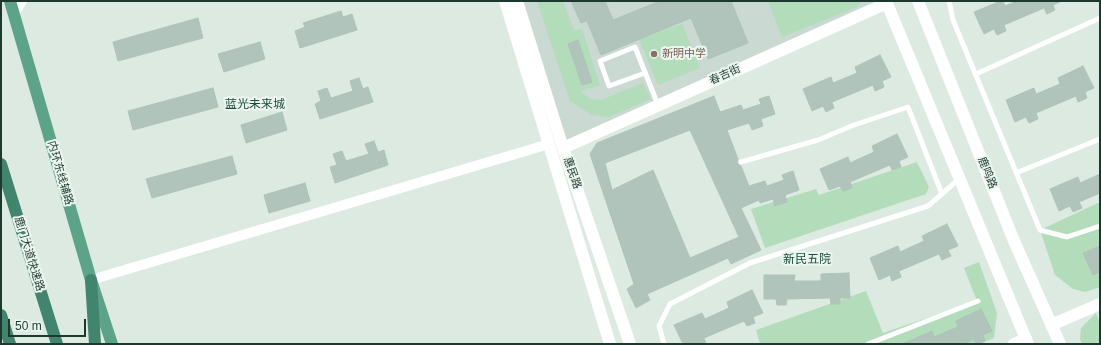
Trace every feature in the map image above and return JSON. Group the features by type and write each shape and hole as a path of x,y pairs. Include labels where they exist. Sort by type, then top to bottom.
{"highway":[{"name":"鹿门大道快速路","path":"1,164 57,344"},
{"path":"91,280 95,344"},
{"path":"1,315 10,344"}],"main road":[{"name":"内环东线辅路","path":"12,6 91,280 112,344"}],"street":[{"path":"12,6 21,1"},
{"name":"惠民路","path":"505,1 610,344"},
{"name":"惠民路","path":"517,1 563,148 630,344"},
{"name":"鹿鸣路","path":"918,1 1011,233 1060,344"},
{"path":"887,2 1027,342 1014,344"},
{"name":"春吉街","path":"563,148 887,2"},
{"path":"91,280 549,144"},
{"path":"1051,325 1100,304"}],"lane":[{"path":"949,1 953,20 1040,230 1067,237 1100,226"},
{"path":"976,74 1100,18"},
{"path":"644,73 609,86 600,61 635,47 644,73 658,105"},
{"path":"741,162 818,140 854,125 908,107 942,194"},
{"path":"1016,173 1100,139"},
{"path":"664,344 659,326 670,304 750,263 928,206 959,178"},
{"path":"868,344 978,300"}],"shaded area":[{"name":"新明中学","path":"520,1 886,1 563,148"}],"green space":[{"path":"537,1 563,1 574,31 582,29 600,85 580,91 590,99 601,100 643,83 651,99 609,117 592,115 570,101"},
{"path":"768,1 862,1 857,7 782,37"},
{"path":"682,24 700,68 658,85 639,39"},
{"path":"917,162 929,187 926,194 765,248 751,209 816,189 819,195"},
{"path":"1100,202 1100,287 1085,292 1073,289 1055,275 1040,230"},
{"path":"979,262 997,313 994,338 979,344 760,344 756,330 866,291 883,333 977,301 964,268"},
{"path":"1096,313 1100,324 1100,344 1082,344 1080,339 1081,328"}],"building":[{"path":"571,1 605,1 613,20 660,1 731,1 748,43 708,59 691,18 601,55 587,21 581,23"},
{"path":"1003,1 1005,6 1017,1 1062,1 1053,5 1055,10 1047,14 1044,8 1004,25 1006,31 997,35 994,29 984,34 974,12"},
{"path":"341,11 343,17 352,14 357,30 300,48 295,31 305,27 303,23"},
{"path":"198,18 203,38 118,61 113,42"},
{"path":"578,40 592,82 582,85 568,44"},
{"path":"260,42 265,59 224,72 218,54"},
{"path":"880,55 891,77 882,81 884,87 875,91 873,85 832,102 834,108 826,112 823,106 812,111 803,89 831,77 833,83 857,73 855,67"},
{"path":"1083,66 1094,88 1085,92 1087,98 1078,102 1076,96 1036,113 1038,119 1029,123 1026,117 1015,122 1006,100 1034,88 1036,94 1060,84 1058,78"},
{"path":"359,78 363,89 368,87 373,102 320,119 315,104 321,101 318,91 327,88 331,98 353,91 350,81"},
{"path":"213,88 218,107 133,130 128,111"},
{"path":"714,96 720,112 741,105 743,110 761,104 759,99 769,96 775,114 761,119 763,126 752,130 749,123 727,130 738,159 737,163 741,166 749,186 765,181 767,186 784,180 782,175 793,171 799,190 785,195 787,202 775,206 773,199 760,203 759,200 741,208 761,250 731,264 728,258 647,294 650,300 636,308 627,289 634,284 590,154 597,143","holes":["690,130 739,237 690,258 653,170 612,190 605,163"]},
{"path":"282,112 287,130 246,143 241,125"},
{"path":"897,134 908,157 899,161 901,167 892,170 890,165 850,182 852,188 843,191 840,186 829,190 820,169 848,157 850,163 874,152 872,146"},
{"path":"374,141 378,152 384,150 388,165 335,183 330,167 337,165 333,154 342,151 346,161 369,154 365,144"},
{"path":"232,156 237,174 152,198 146,179"},
{"path":"1100,174 1100,193 1079,202 1082,208 1073,212 1070,206 1059,211 1050,189 1078,177 1080,183"},
{"path":"305,183 310,201 269,213 264,195"},
{"path":"947,224 958,246 948,250 951,256 942,260 939,254 899,271 901,277 892,281 890,275 879,280 870,258 898,246 900,252 924,241 922,236"},
{"path":"1100,246 1100,272 1093,275 1083,253"},
{"path":"849,273 850,298 840,298 840,304 831,304 830,298 787,299 786,305 777,305 776,299 764,299 764,275 795,275 794,281 821,281 821,274"},
{"path":"752,290 763,313 753,317 755,323 747,326 744,321 704,338 706,344 683,344 674,325 702,313 705,319 729,308 727,302"},
{"path":"981,309 992,331 983,335 985,341 978,344 976,344 974,339 963,344 902,344 932,331 934,337 958,327 956,321"}],"place":[{"name":"新明中学","path":"654,54"}],"district":[{"name":"蓝光未来城","path":"255,105"},
{"name":"新民五院","path":"807,260"}]}
